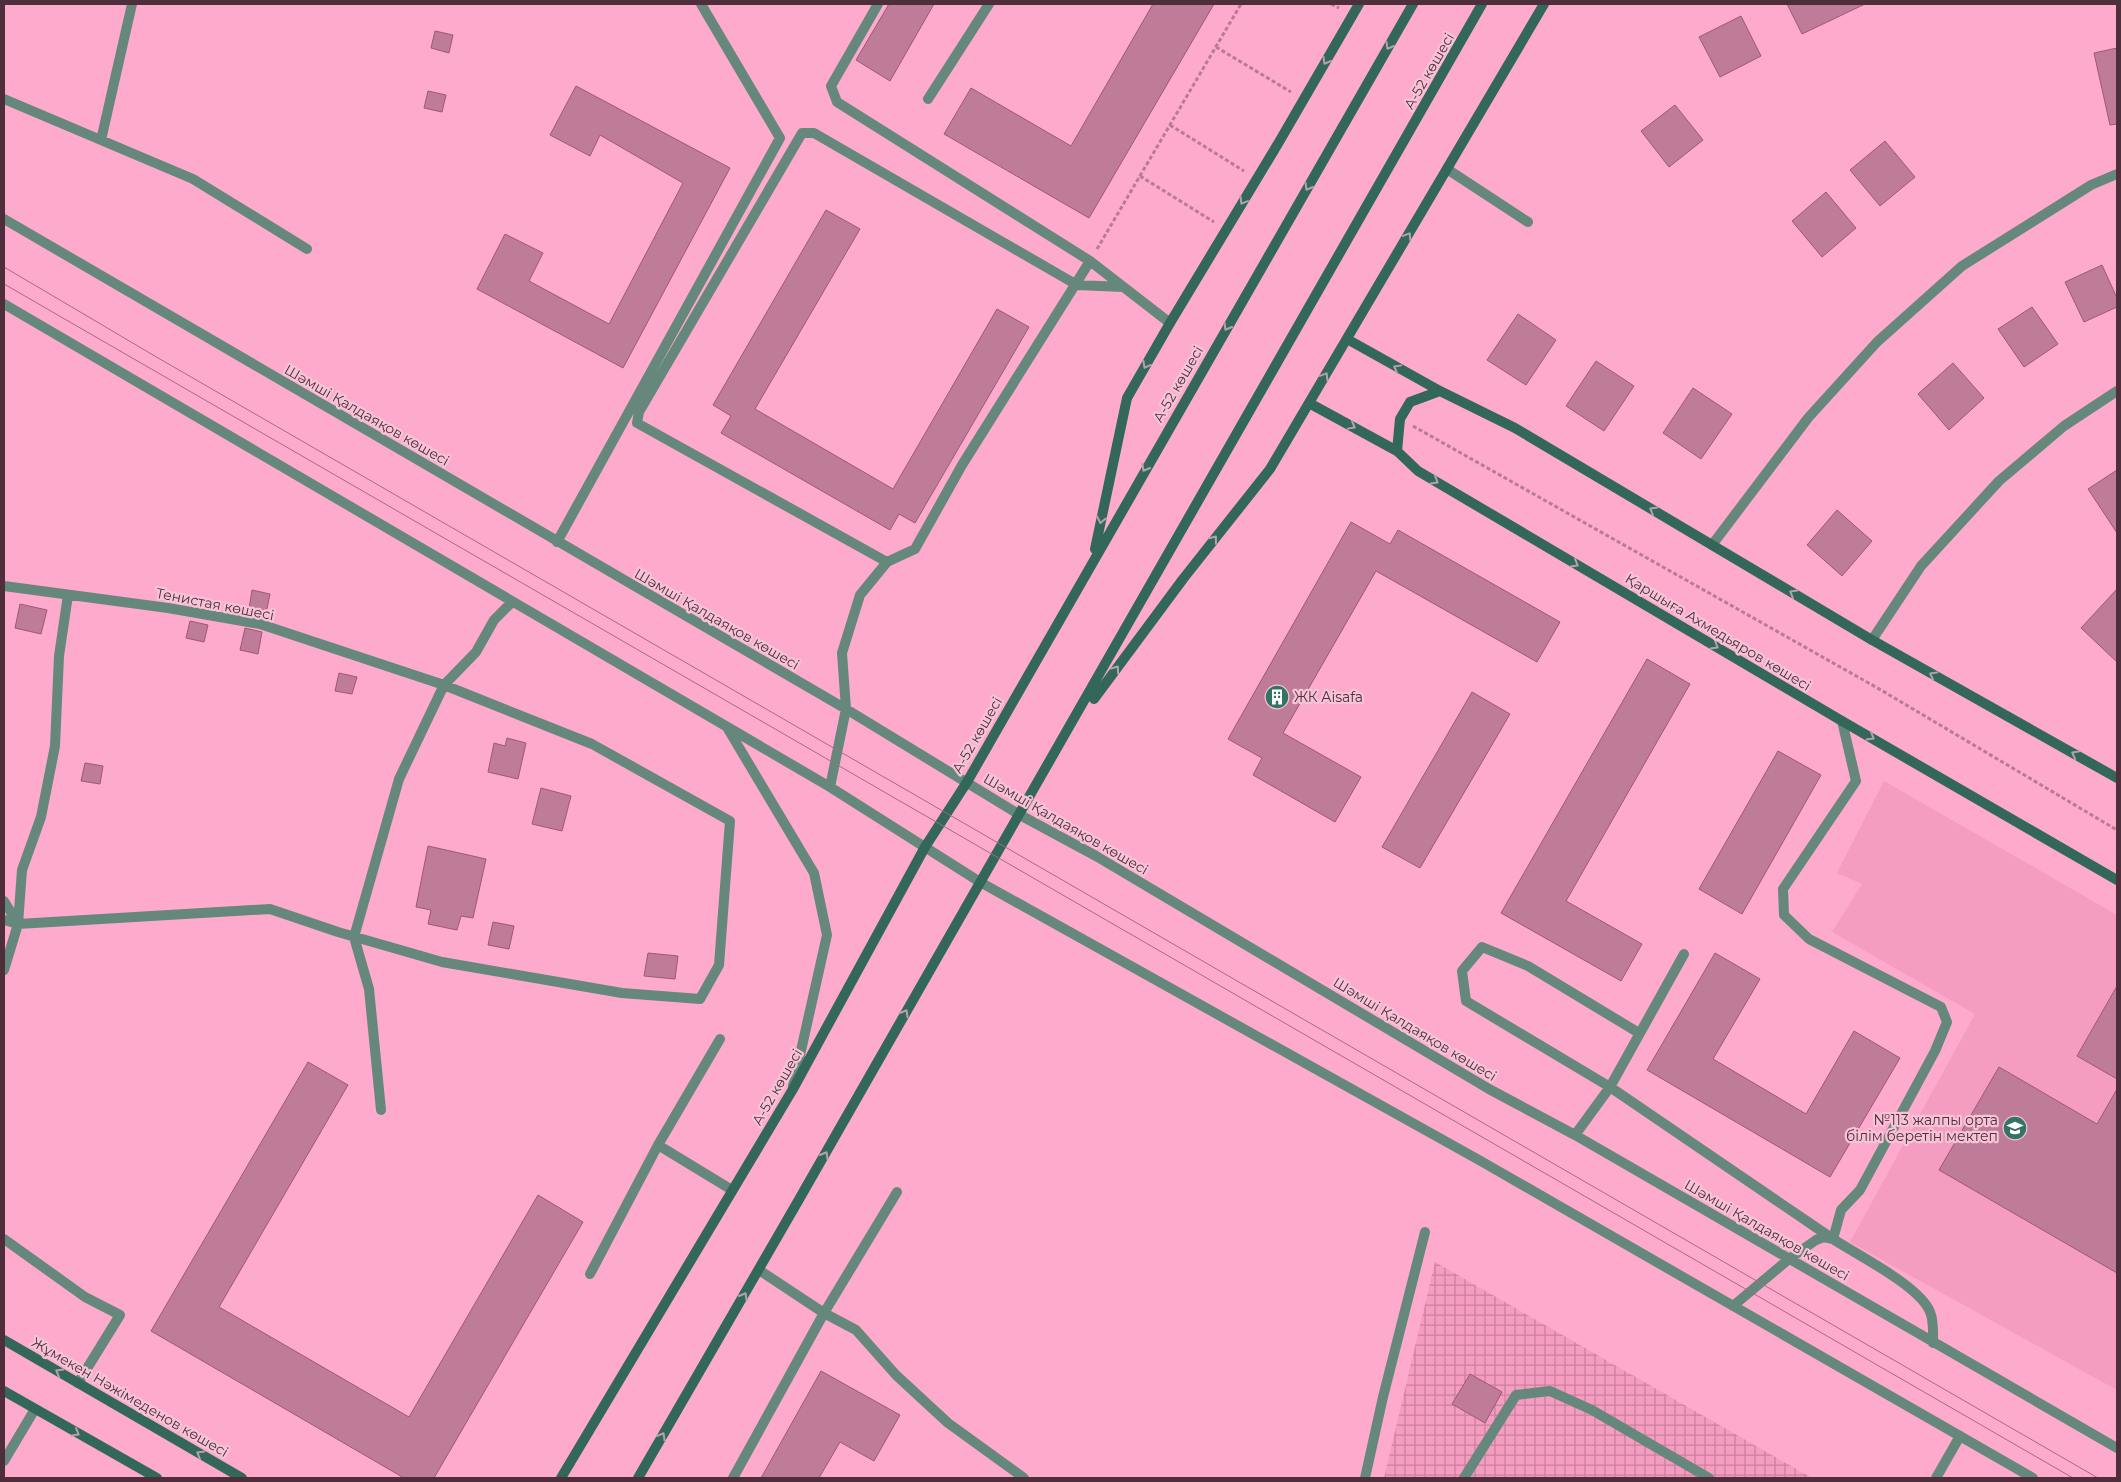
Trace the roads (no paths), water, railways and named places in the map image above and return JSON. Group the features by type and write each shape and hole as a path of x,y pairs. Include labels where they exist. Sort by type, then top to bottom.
{"main road":[{"path":"1092,560 1127,398 1359,4"},
{"name":"А-52 көшесі","path":"561,1478 793,1089 925,847 966,782 1413,4"},
{"name":"А-52 көшесі","path":"638,1478 980,882 1066,736 1482,4"},
{"path":"1066,736 1183,579 1270,469 1544,4"},
{"path":"1346,340 1440,391 1515,428 1872,640 2117,778"},
{"path":"1397,451 1400,419 1410,402 1440,391"},
{"name":"Қаршыға Ахмедьяров көшесі","path":"1309,403 1397,451 1418,471 1842,721 2117,880"},
{"name":"Жұмекен Нәжімеденов көшесі","path":"4,1340 242,1478"},
{"path":"4,1391 157,1478"}],"street":[{"path":"101,140 132,4"},
{"path":"557,542 780,138 700,4"},
{"path":"878,4 831,86 837,102 1090,261 1170,323"},
{"path":"928,99 988,4"},
{"path":"4,99 193,179 307,250"},
{"path":"887,562 637,423 639,412 802,133 814,133 1076,285 1123,287"},
{"path":"1447,169 1528,222"},
{"path":"1712,544 1808,418 1877,342 1962,266 2091,185 2117,174"},
{"name":"Шәмші Қалдаяқов көшесі","path":"4,220 846,709 1020,815 1105,861 1488,1089 1575,1135 2117,1448"},
{"path":"830,787 846,709 842,653 860,594 887,562 915,549 962,465 1090,261"},
{"path":"4,304 830,787 980,882 1479,1160 2033,1478"},
{"path":"1872,640 1921,566 2000,481 2064,426 2117,391"},
{"name":"Тенистая көшесі","path":"4,586 168,608 260,624 444,685 592,744 730,821 719,965 700,999 622,993 442,962 354,937"},
{"path":"4,970 18,924 22,870 40,817 55,746 60,656 68,595"},
{"path":"381,1110 369,989 354,937 399,779 444,685 476,652 494,620 512,602"},
{"path":"1833,1239 1841,1210 1860,1190 1935,1050 1947,1022 1941,1007 1810,939 1784,915 1783,889 1856,781 1842,721"},
{"path":"726,726 814,873 827,934 793,1089"},
{"path":"4,901 18,924"},
{"path":"4,920 18,924 270,909 354,937"},
{"path":"1639,1033 1528,966 1482,947 1462,971 1466,1001 1610,1087 1917,1294 1926,1304 1931,1314 1934,1342"},
{"path":"1575,1135 1610,1087 1684,954"},
{"path":"590,1274 658,1145 720,1039"},
{"path":"658,1145 732,1190"},
{"path":"733,1478 824,1313 897,1192"},
{"path":"1365,1478 1382,1397 1425,1232"},
{"path":"1733,1306 1789,1258 1816,1240 1824,1238 1833,1239"},
{"path":"4,1240 85,1297 120,1315 78,1383"},
{"path":"759,1270 824,1313 856,1330 896,1375 948,1423 1024,1478"},
{"path":"1464,1478 1516,1395 1550,1391 1592,1410 1709,1478"},
{"path":"4,1461 35,1410"},
{"path":"1936,1478 1960,1436"}],"tram line":[{"path":"4,267 153,355 2098,1478"},
{"path":"4,284 2073,1478"}],"place":[{"name":"ЖК Aisafa","path":"1277,697"},
{"name":"№113 жалпы орта білім беретін мектеп","path":"2015,1128"}]}
